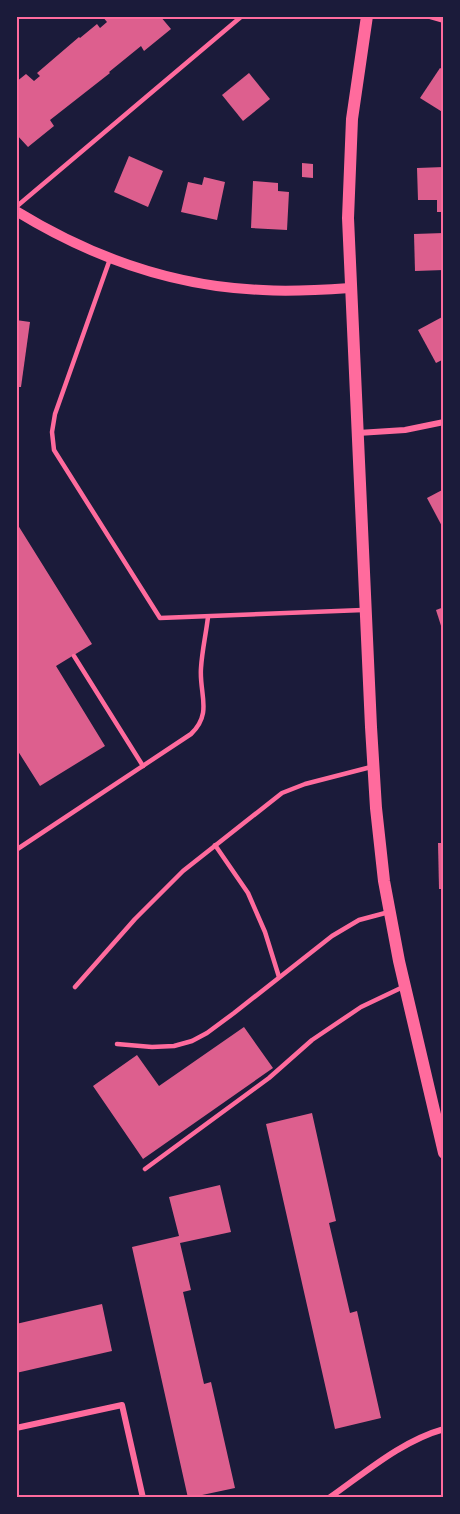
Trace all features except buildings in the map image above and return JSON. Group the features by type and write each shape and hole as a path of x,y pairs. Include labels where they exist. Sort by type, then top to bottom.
{"main road":[{"path":"367,16 352,119 348,218 373,766 389,912 444,1153"}],"street":[{"path":"430,16 444,20"},
{"path":"16,209 62,237 110,259 177,278 230,288 298,291 350,288"},
{"path":"357,433 405,430 444,422"},
{"path":"16,1428 122,1405 143,1497"},
{"path":"329,1497 392,1454 432,1432 444,1429"}],"lane":[{"path":"16,209 242,16"},
{"path":"110,259 55,414 52,432 54,450 160,618 365,610"},
{"path":"16,850 198,727 203,715 205,698 201,684 201,669 208,617"},
{"path":"74,656 143,766"},
{"path":"75,987 135,919 183,871 282,793 305,784 373,766"},
{"path":"215,846 248,893 279,977"},
{"path":"117,1044 152,1047 174,1046 192,1041 207,1033 332,936 359,920 389,912"},
{"path":"145,1169 269,1078 312,1040 361,1007 405,986"}]}
